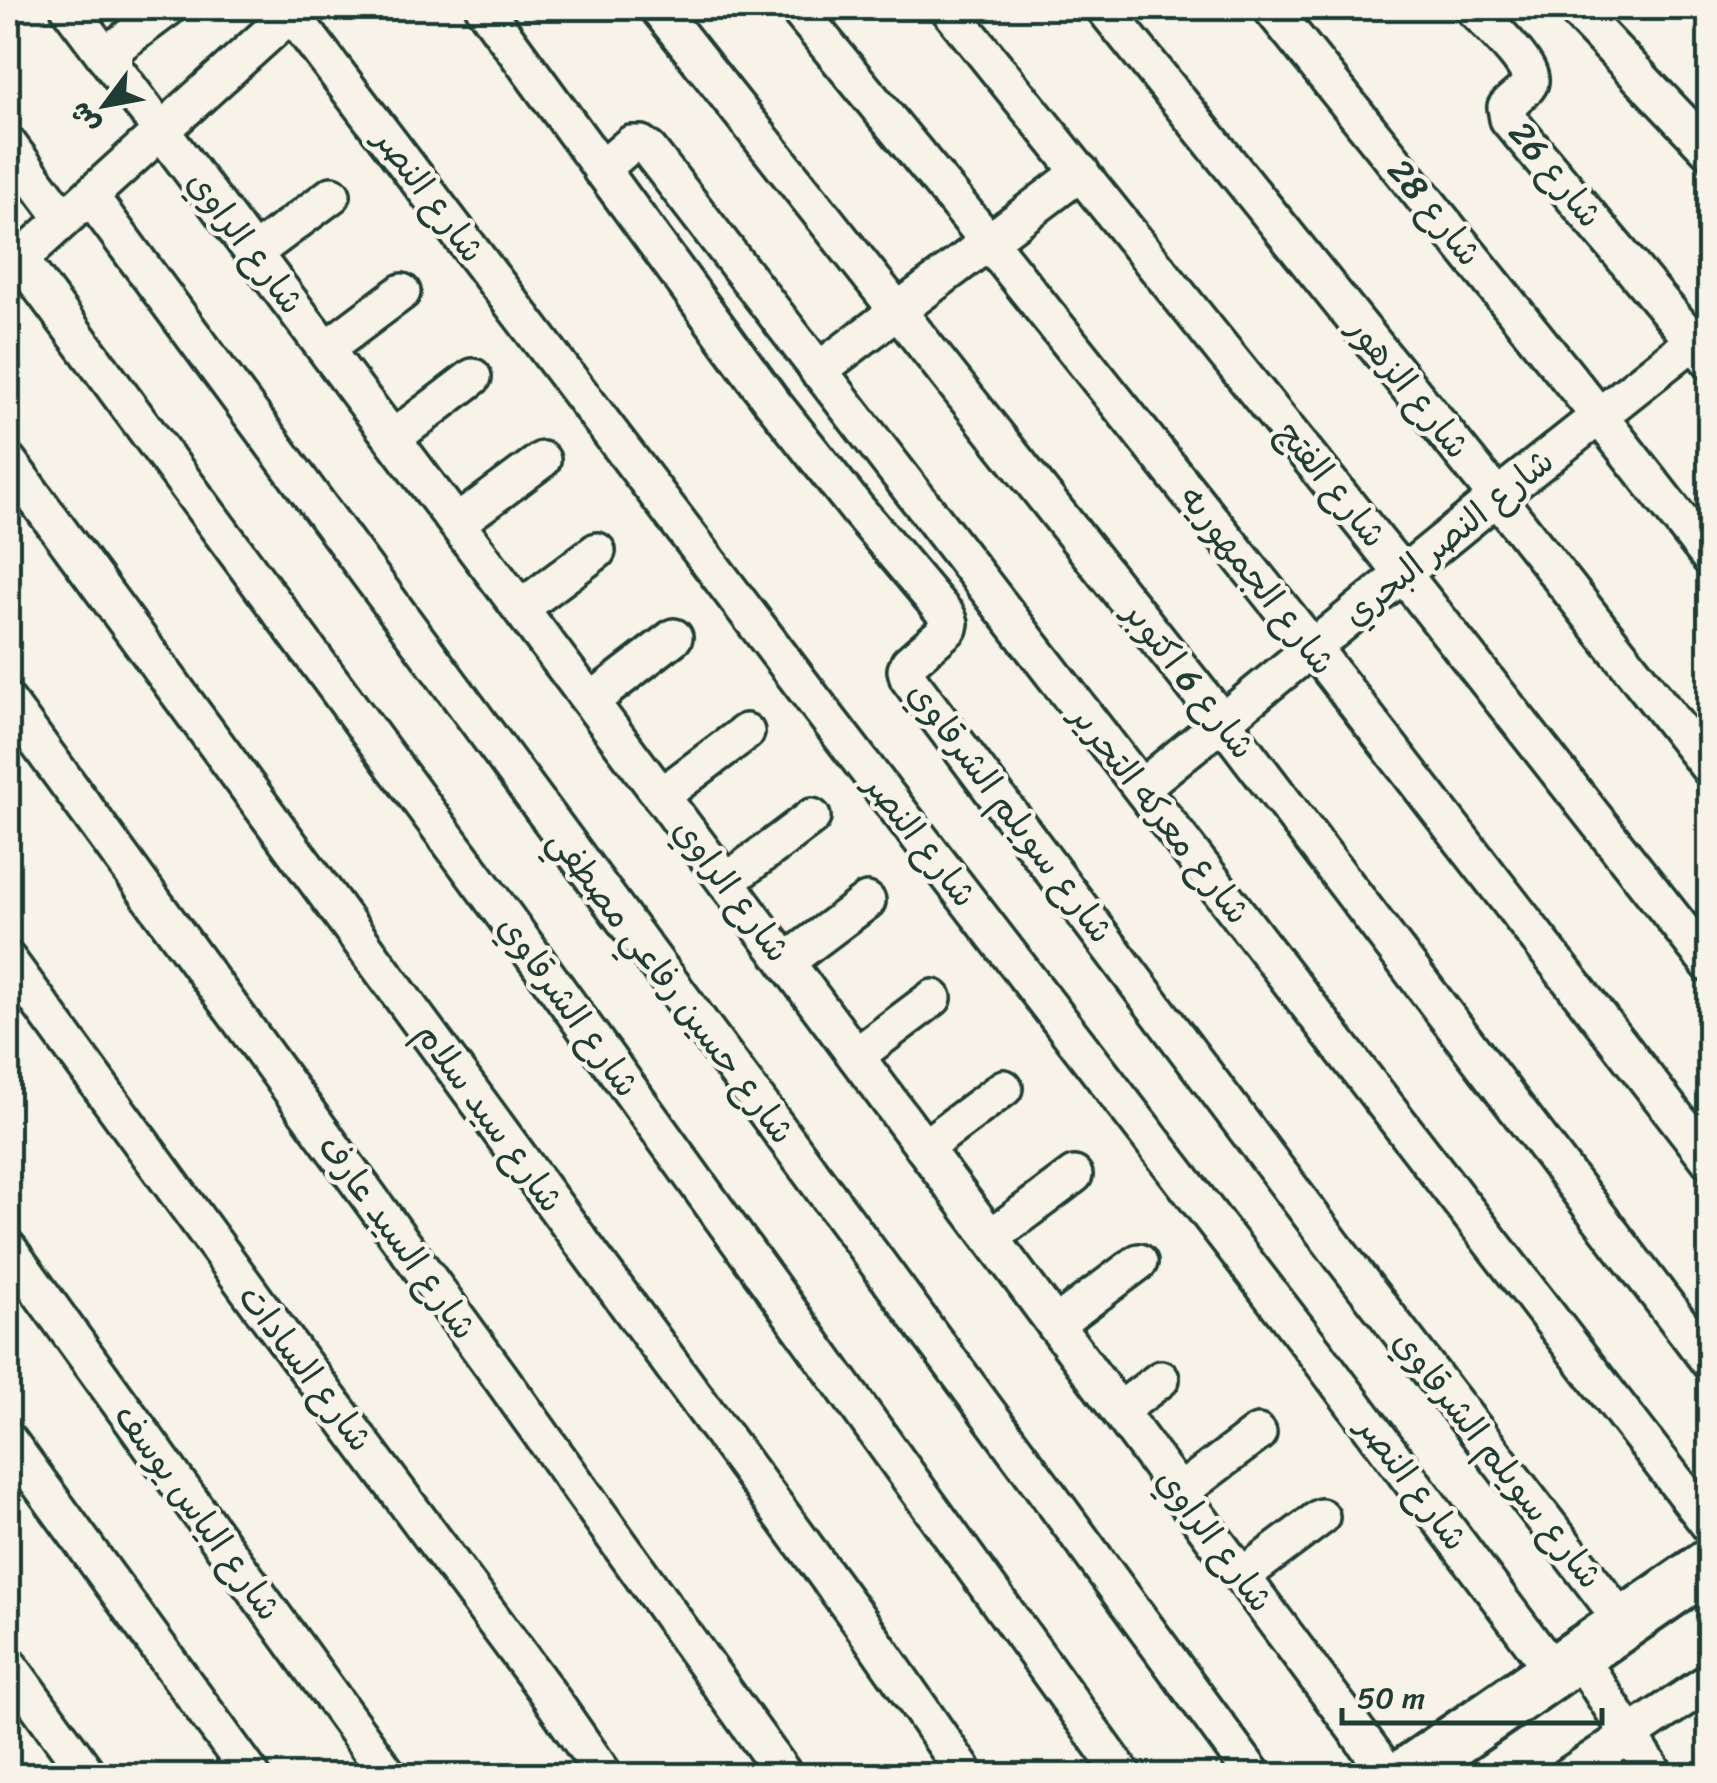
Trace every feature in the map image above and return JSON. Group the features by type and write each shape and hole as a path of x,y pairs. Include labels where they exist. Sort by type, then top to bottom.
{"street":[{"name":"شارع الراوي","path":"69,8 662,796 1390,1776"},
{"path":"105,55 168,8"},
{"name":"شارع سويلم الشرقاوي","path":"484,8 768,398 948,616 950,628 909,663 908,678 1342,1257 1624,1623"},
{"name":"شارع 6 اكتوبر","path":"658,8 1222,721 1710,1363"},
{"name":"شارع الجمهوريه","path":"797,8 1312,648 1710,1162"},
{"name":"شارع الفتح","path":"948,8 1404,574 1710,965"},
{"name":"شارع الزهور","path":"1104,8 1497,497 1710,770"},
{"name":"شارع 28","path":"1271,8 1710,558"},
{"name":"شارع 26","path":"1473,8 1532,75 1531,82 1506,107 1508,119 1704,343"},
{"path":"1574,8 1710,151"},
{"path":"12,258 77,207 292,9"},
{"name":"شارع النصر","path":"292,9 828,719 1314,1351 1566,1664 1630,1734 1656,1776"},
{"name":"شارع حسين رفاعي مصطفي","path":"8,144 77,207 529,794 946,1353 1254,1776"},
{"name":"شارع معركه التحرير","path":"601,170 631,144 645,146 1710,1526"},
{"path":"818,371 1081,172"},
{"path":"254,253 332,195"},
{"name":"شارع الشرقاوي","path":"12,258 530,951 1124,1776"},
{"path":"326,349 402,292"},
{"name":"شارع النصر البحري","path":"1142,788 1599,416 1704,343"},
{"path":"392,438 473,377"},
{"path":"457,524 542,460"},
{"name":"شارع سيد سلام","path":"8,461 824,1573 968,1776"},
{"path":"521,608 597,551"},
{"path":"590,701 674,638"},
{"name":"شارع السيد عارف","path":"8,702 501,1378 785,1776"},
{"path":"662,796 746,732"},
{"path":"726,882 812,817"},
{"path":"786,962 866,901"},
{"name":"شارع السادات","path":"8,960 605,1776"},
{"path":"856,1056 933,998"},
{"path":"924,1148 1004,1088"},
{"path":"990,1238 1074,1175"},
{"name":"شارع الياس يوسف","path":"8,1248 388,1776"},
{"path":"1056,1325 1140,1262"},
{"path":"1120,1411 1162,1379"},
{"path":"1180,1492 1258,1434"},
{"path":"8,1440 252,1776"},
{"path":"1242,1576 1321,1516"},
{"path":"1404,1776 1710,1564"},
{"path":"8,1664 90,1776"},
{"path":"1568,1776 1710,1680"}]}
